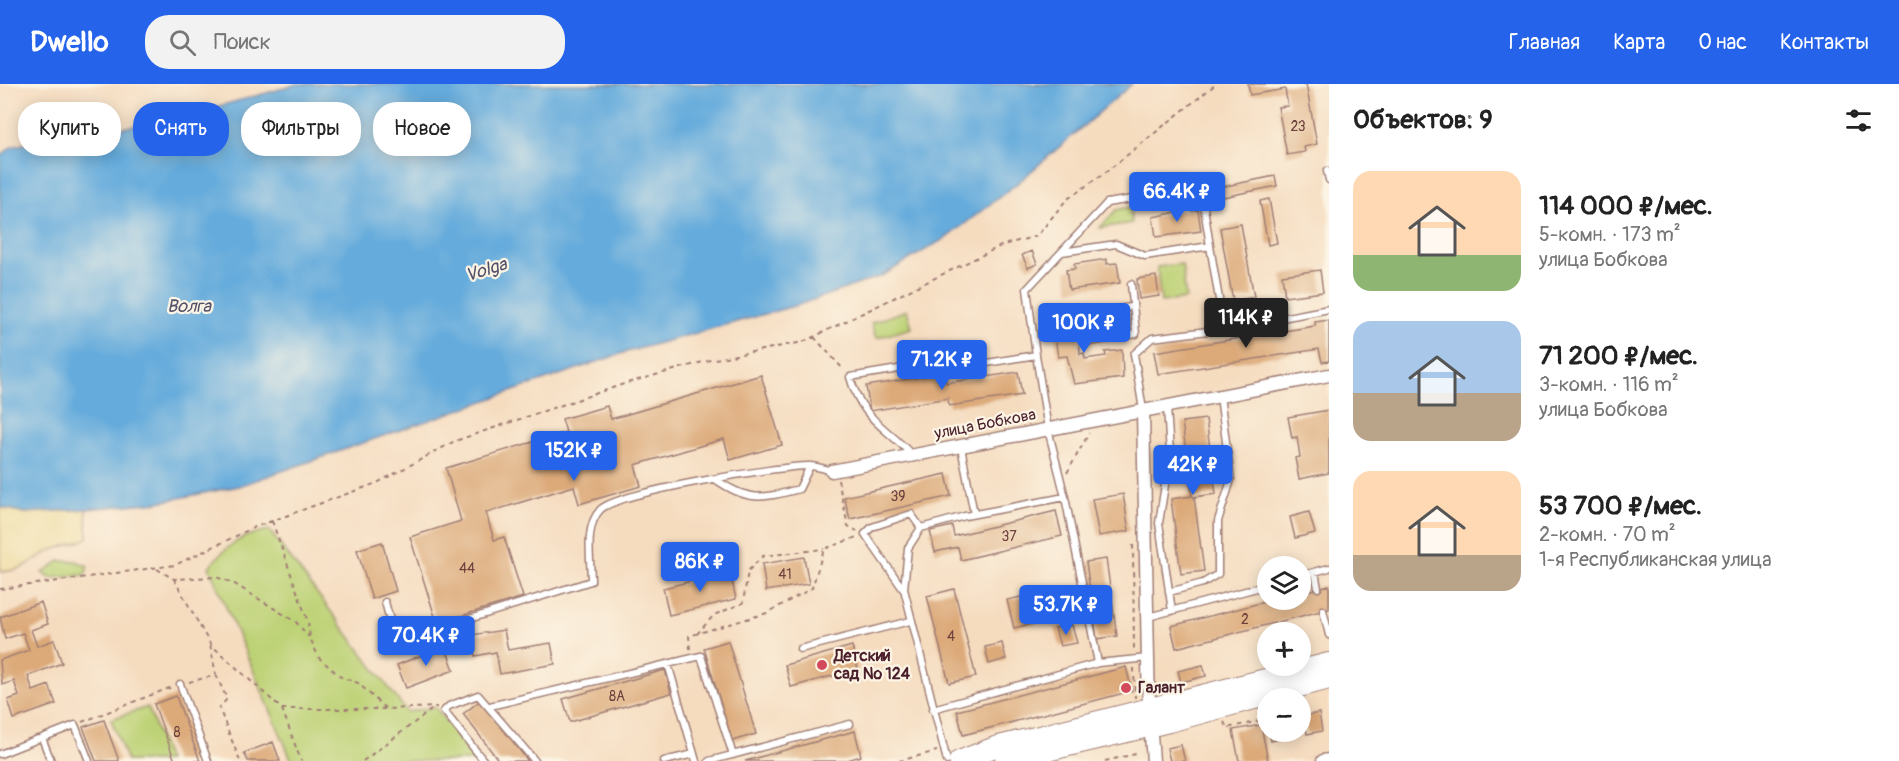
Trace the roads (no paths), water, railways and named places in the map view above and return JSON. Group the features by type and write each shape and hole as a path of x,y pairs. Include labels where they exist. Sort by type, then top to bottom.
{"main road":[{"path":"959,761 995,747 1329,663"},
{"path":"1005,761 1145,711 1329,679"}],"street":[{"name":"улица Бобкова","path":"834,470 1329,375"},
{"path":"1143,411 1148,658 1145,711 1154,761"},
{"path":"1323,761 1329,760"}],"lane":[{"path":"1327,171 1329,180"},
{"path":"1098,663 1065,497 1048,429 1028,289 1107,203 1201,188 1224,329"},
{"path":"1062,252 1116,244 1145,256 1210,246"},
{"path":"1131,284 1131,307 1136,334 1142,347"},
{"path":"1131,307 1085,314 1089,342 1136,334"},
{"path":"1143,411 1134,354 1152,338 1224,329 1329,309"},
{"path":"912,455 900,442 870,419 856,396 850,377 947,362 969,366 1036,355"},
{"path":"1169,592 1203,583 1218,574 1218,520 1231,480 1220,396"},
{"path":"1167,406 1170,453 1159,523 1172,611"},
{"path":"960,446 974,514"},
{"path":"715,479 736,493 755,497 799,489 810,466"},
{"name":"улица Бобкова","path":"385,603 396,642 591,581 591,524 601,509 647,491 715,479 810,466 834,470"},
{"path":"947,761 910,621 904,589 908,548 921,528 974,514 1065,497"},
{"path":"904,589 865,534 872,527 911,514 921,528"},
{"path":"1311,573 1329,568"},
{"path":"1315,572 1318,588"},
{"path":"1147,617 1257,588"},
{"path":"1323,610 1329,635"},
{"path":"801,649 910,621"},
{"path":"490,706 701,656 733,755"},
{"path":"933,709 1098,663 1148,658"},
{"path":"664,761 695,758 668,664"},
{"path":"180,684 208,761"},
{"path":"484,761 444,711 449,706 478,695 490,706 535,761"},
{"path":"709,761 850,724"},
{"path":"51,761 42,738 75,725 89,761"},
{"path":"0,754 38,740"}],"water":[{"name":"Волга","path":"297,84 1132,84 1019,182 949,236 882,276 798,305 623,353 239,486 159,502 86,509 25,513 0,507 0,157 11,147 18,145 18,156 121,156 121,128 133,126 133,156 229,156 229,104"}],"place":[{"name":"Детский сад № 124","path":"822,665"},
{"name":"Галант","path":"1126,688"}],"water label":[{"name":"Volga","path":"486,270"}]}
